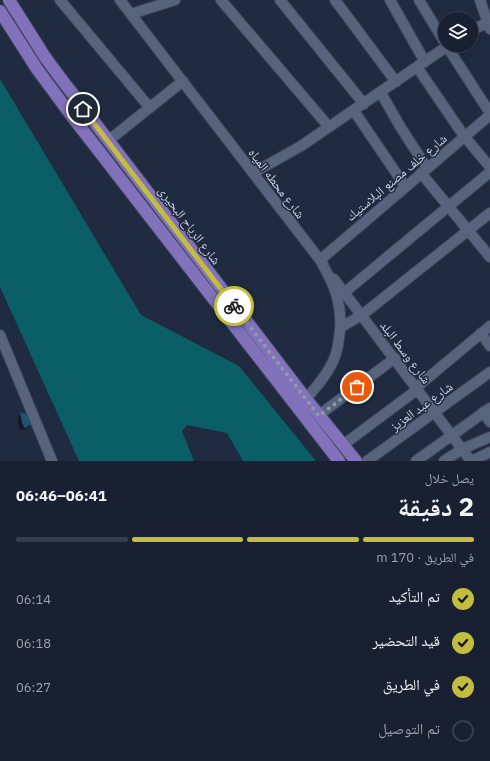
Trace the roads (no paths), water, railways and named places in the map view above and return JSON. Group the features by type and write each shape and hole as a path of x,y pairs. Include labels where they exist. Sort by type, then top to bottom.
{"main road":[{"name":"شارع الرياح البحيرى","path":"9,0 45,58 319,416 356,461"},
{"name":"شارع الرياح البحيرى","path":"0,10 36,69 339,461"}],"street":[{"path":"60,0 150,108"},
{"name":"شارع محطه المياه","path":"120,0 320,260 330,276 341,309 341,327 338,347 331,366 306,399"},
{"path":"131,14 175,0"},
{"path":"221,0 329,127"},
{"path":"280,0 364,104"},
{"path":"335,0 396,82"},
{"path":"390,0 421,64 464,136 490,167"},
{"path":"419,0 438,31"},
{"path":"478,28 489,24 480,0"},
{"path":"253,173 301,146 381,93 438,52"},
{"path":"451,52 490,114"},
{"path":"108,141 183,81"},
{"path":"381,93 424,170 448,206 490,257"},
{"path":"354,111 405,186"},
{"name":"شارع خلف مصنع البلاستيك","path":"320,260 490,114"},
{"path":"345,292 490,172"},
{"path":"341,327 362,315 490,213"},
{"path":"482,247 490,240"},
{"name":"شارع وسط البلد","path":"320,260 472,461"},
{"path":"343,445 417,388 490,326"},
{"path":"481,333 490,346"},
{"path":"0,335 52,461"},
{"path":"319,416 395,358"},
{"name":"شارع عبد العزيز","path":"367,461 490,372"},
{"path":"416,461 487,410 490,422"},
{"path":"444,461 462,449 490,437"},
{"path":"472,461 490,452"}]}
